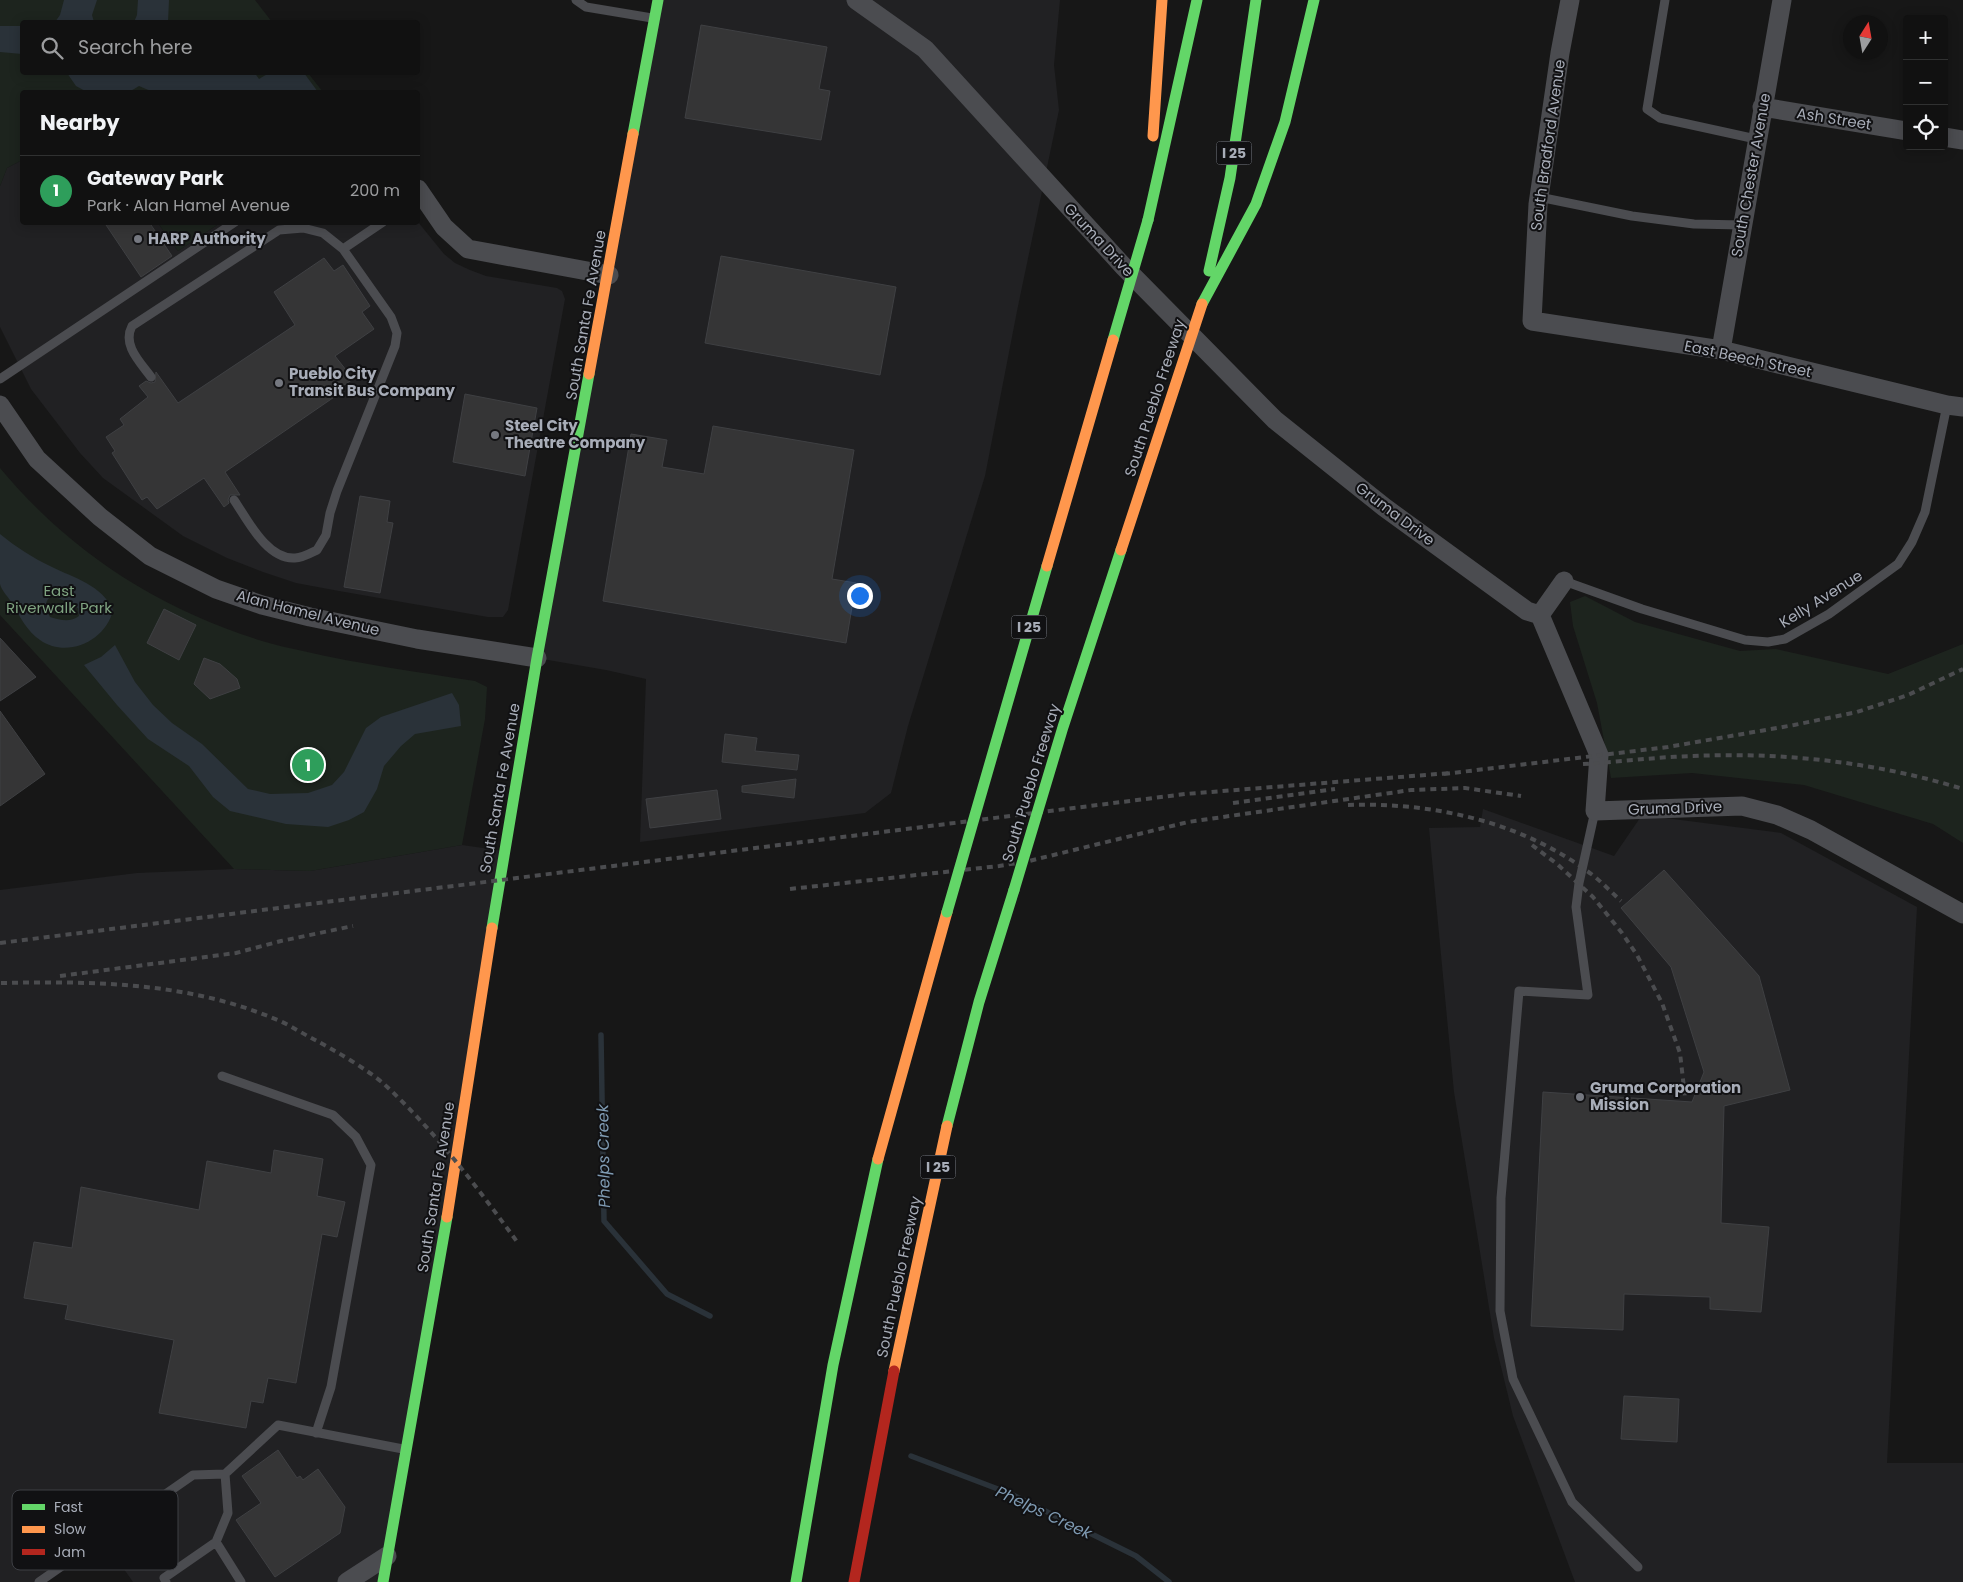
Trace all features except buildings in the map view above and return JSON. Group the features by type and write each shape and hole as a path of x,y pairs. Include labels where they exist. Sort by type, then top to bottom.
{"main road":[{"name":"South Santa Fe Avenue","path":"383,1582 451,1194 504,852 537,658 609,275 658,0"},
{"path":"1148,220 1162,0"},
{"name":"I 25","path":"796,1582 832,1366 881,1144 946,912 1148,220 1198,0"},
{"name":"South Pueblo Freeway","path":"854,1582 878,1448 939,1160 980,1001 1063,727 1202,304 1230,178 1256,0"},
{"path":"1202,304 1256,204 1285,122 1314,0"}],"street":[{"name":"Gruma Drive","path":"856,0 926,49 1124,267 1275,420 1384,507 1527,611 1540,615"},
{"name":"South Bradford Avenue","path":"1532,321 1539,197 1560,53 1570,0"},
{"name":"South Chester Avenue","path":"1721,350 1756,139 1782,0"},
{"name":"Ash Street","path":"1762,107 1903,130"},
{"path":"1948,138 1963,140"},
{"path":"420,195 444,227 468,249 609,275"},
{"name":"East Beech Street","path":"1532,321 1721,350 1955,406"},
{"name":"Alan Hamel Avenue","path":"0,405 37,460 100,517 150,556 216,589 310,617 417,639 537,658"},
{"path":"1564,581 1540,615 1599,755 1595,810"},
{"name":"Gruma Drive","path":"1595,810 1742,806 1777,815 1811,830 1963,914"},
{"path":"348,1582 387,1556"}],"lane":[{"path":"576,0 586,7 655,18"},
{"path":"1665,0 1648,108 1660,118 1756,139"},
{"path":"1539,197 1632,216 1694,224 1742,225"},
{"path":"0,379 231,225"},
{"path":"343,249 378,225"},
{"path":"151,377 129,346 128,334 132,326 279,230 303,228 324,233 343,249 391,317 397,333 395,346 337,491 326,535 317,550 295,558 278,555 267,547 234,500"},
{"name":"Kelly Avenue","path":"1564,581 1642,609 1746,640 1768,642 1785,639 1829,614 1898,564 1912,542 1925,512 1955,406"},
{"path":"1595,810 1579,883 1576,907 1588,995 1519,991 1501,1198 1500,1311 1513,1379 1572,1502 1638,1567"},
{"path":"222,1076 333,1115 356,1137 371,1165 331,1388 316,1433"},
{"path":"171,1490 193,1475 225,1474 278,1425 405,1450"},
{"path":"178,1568 216,1542 228,1513 225,1474"},
{"path":"216,1542 241,1582"},
{"path":"39,1582 56,1570"},
{"path":"166,1582 164,1578 176,1570"}],"shaded area":[{"path":"64,0 97,0 92,15 93,20 56,20 60,15"},
{"path":"138,0 169,0 168,20 135,20"},
{"path":"658,0 1060,0 1054,65 1059,110 985,476 908,726 891,793 865,813 640,842 646,679 537,658"},
{"path":"0,26 20,26 20,54 0,52"},
{"path":"68,75 256,75 259,79 266,75 305,75 317,90 148,90 139,86 132,90 83,90 76,86"},
{"path":"20,161 20,225 159,225 178,251 217,225 420,224 444,254 455,263 486,276 557,288 562,291 565,299 508,610 503,617 488,617 296,583 263,572 227,558 183,536 103,478 80,453 31,389 0,327 0,186 7,168"},
{"path":"0,534 31,556 87,583 102,594 113,610 109,621 94,638 84,644 62,648 40,640 31,632 0,584","holes":["52,596 78,608 79,616 69,620 50,617 46,603"]},
{"path":"115,645 135,682 153,705 172,723 202,744 248,789 270,794 308,793 332,785 344,772 366,728 381,717 452,693 459,705 461,726 415,734 401,746 384,766 377,789 364,812 349,820 328,827 286,824 230,811 213,797 189,766 148,739 84,665 101,657"},
{"path":"1483,809 1614,856 1642,815 1781,833 1917,907 1887,1463 1963,1463 1963,1582 1575,1582 1513,1416 1494,1338 1454,1092 1429,828 1480,827"},
{"path":"462,845 504,851 383,1582 133,1582 125,1570 178,1570 178,1490 12,1490 12,1570 60,1570 41,1582 0,1582 0,890 137,873 234,869 310,871"}],"green space":[{"path":"0,0 255,0 270,20 20,20 20,75 310,75 321,90 20,90 20,161 7,168 0,186"},
{"path":"159,225 217,225 178,251"},
{"name":"East Riverwalk Park","path":"0,468 56,526 86,551 118,574 151,594 187,612 223,628 277,645 367,664 475,681 487,687 485,719 462,845 310,871 234,869 0,615"},
{"path":"1585,596 1635,622 1740,651 1776,649 1888,674 1963,644 1963,843 1933,824 1804,785 1692,773 1611,778 1597,703 1573,626 1570,602"}],"waterway":[{"name":"Phelps Creek","path":"601,1035 604,1221 667,1294 710,1316"},
{"name":"Phelps Creek","path":"911,1456 1011,1494 1136,1556 1169,1582"}],"railway":[{"path":"1444,774 1668,747 1794,725 1857,712 1908,695 1963,669"},
{"path":"1583,764 1665,757 1727,755 1795,758 1829,761 1897,772 1963,789"},
{"path":"0,943 1185,794 1450,773"},
{"path":"790,889 999,866 1029,861 1188,822 1411,790 1465,788 1521,796"},
{"path":"1233,803 1335,789"},
{"path":"1348,805 1411,807 1442,811 1503,827 1533,839 1561,854 1600,881 1621,901"},
{"path":"1532,845 1557,864 1593,897 1637,955 1662,1003 1680,1053 1685,1097"},
{"path":"60,976 236,953 281,941 353,926"},
{"path":"1,983 108,984 177,991 212,998 246,1008 285,1023 342,1055 384,1084 438,1140 471,1180 518,1243"}],"traffic: fast":[{"path":"633,134 658,0"},
{"path":"1148,220 1197,0"},
{"path":"1209,271 1230,178 1256,0"},
{"path":"1202,304 1256,204 1285,122 1314,0"},
{"path":"1113,340 1148,220"},
{"path":"492,928 537,658 589,374"},
{"path":"1014,890 1063,727 1121,550"},
{"path":"947,912 1047,566"},
{"path":"947,1126 979,1002 1014,890"},
{"path":"796,1582 833,1365 878,1159"},
{"path":"383,1582 447,1217"}],"traffic: slow":[{"path":"1153,136 1162,0"},
{"path":"589,374 633,134"},
{"path":"1121,550 1202,304"},
{"path":"1047,566 1113,340"},
{"path":"878,1159 947,912"},
{"path":"447,1217 492,928"},
{"path":"894,1371 947,1126"}],"traffic: jam":[{"path":"854,1582 894,1371"}],"place":[{"name":"HARP Authority","path":"138,239"},
{"name":"Pueblo City Transit Bus Company","path":"279,383"},
{"name":"Steel City Theatre Company","path":"495,435"},
{"name":"Gateway Park","path":"308,765"},
{"name":"Gruma Corporation Mission","path":"1580,1097"}]}
